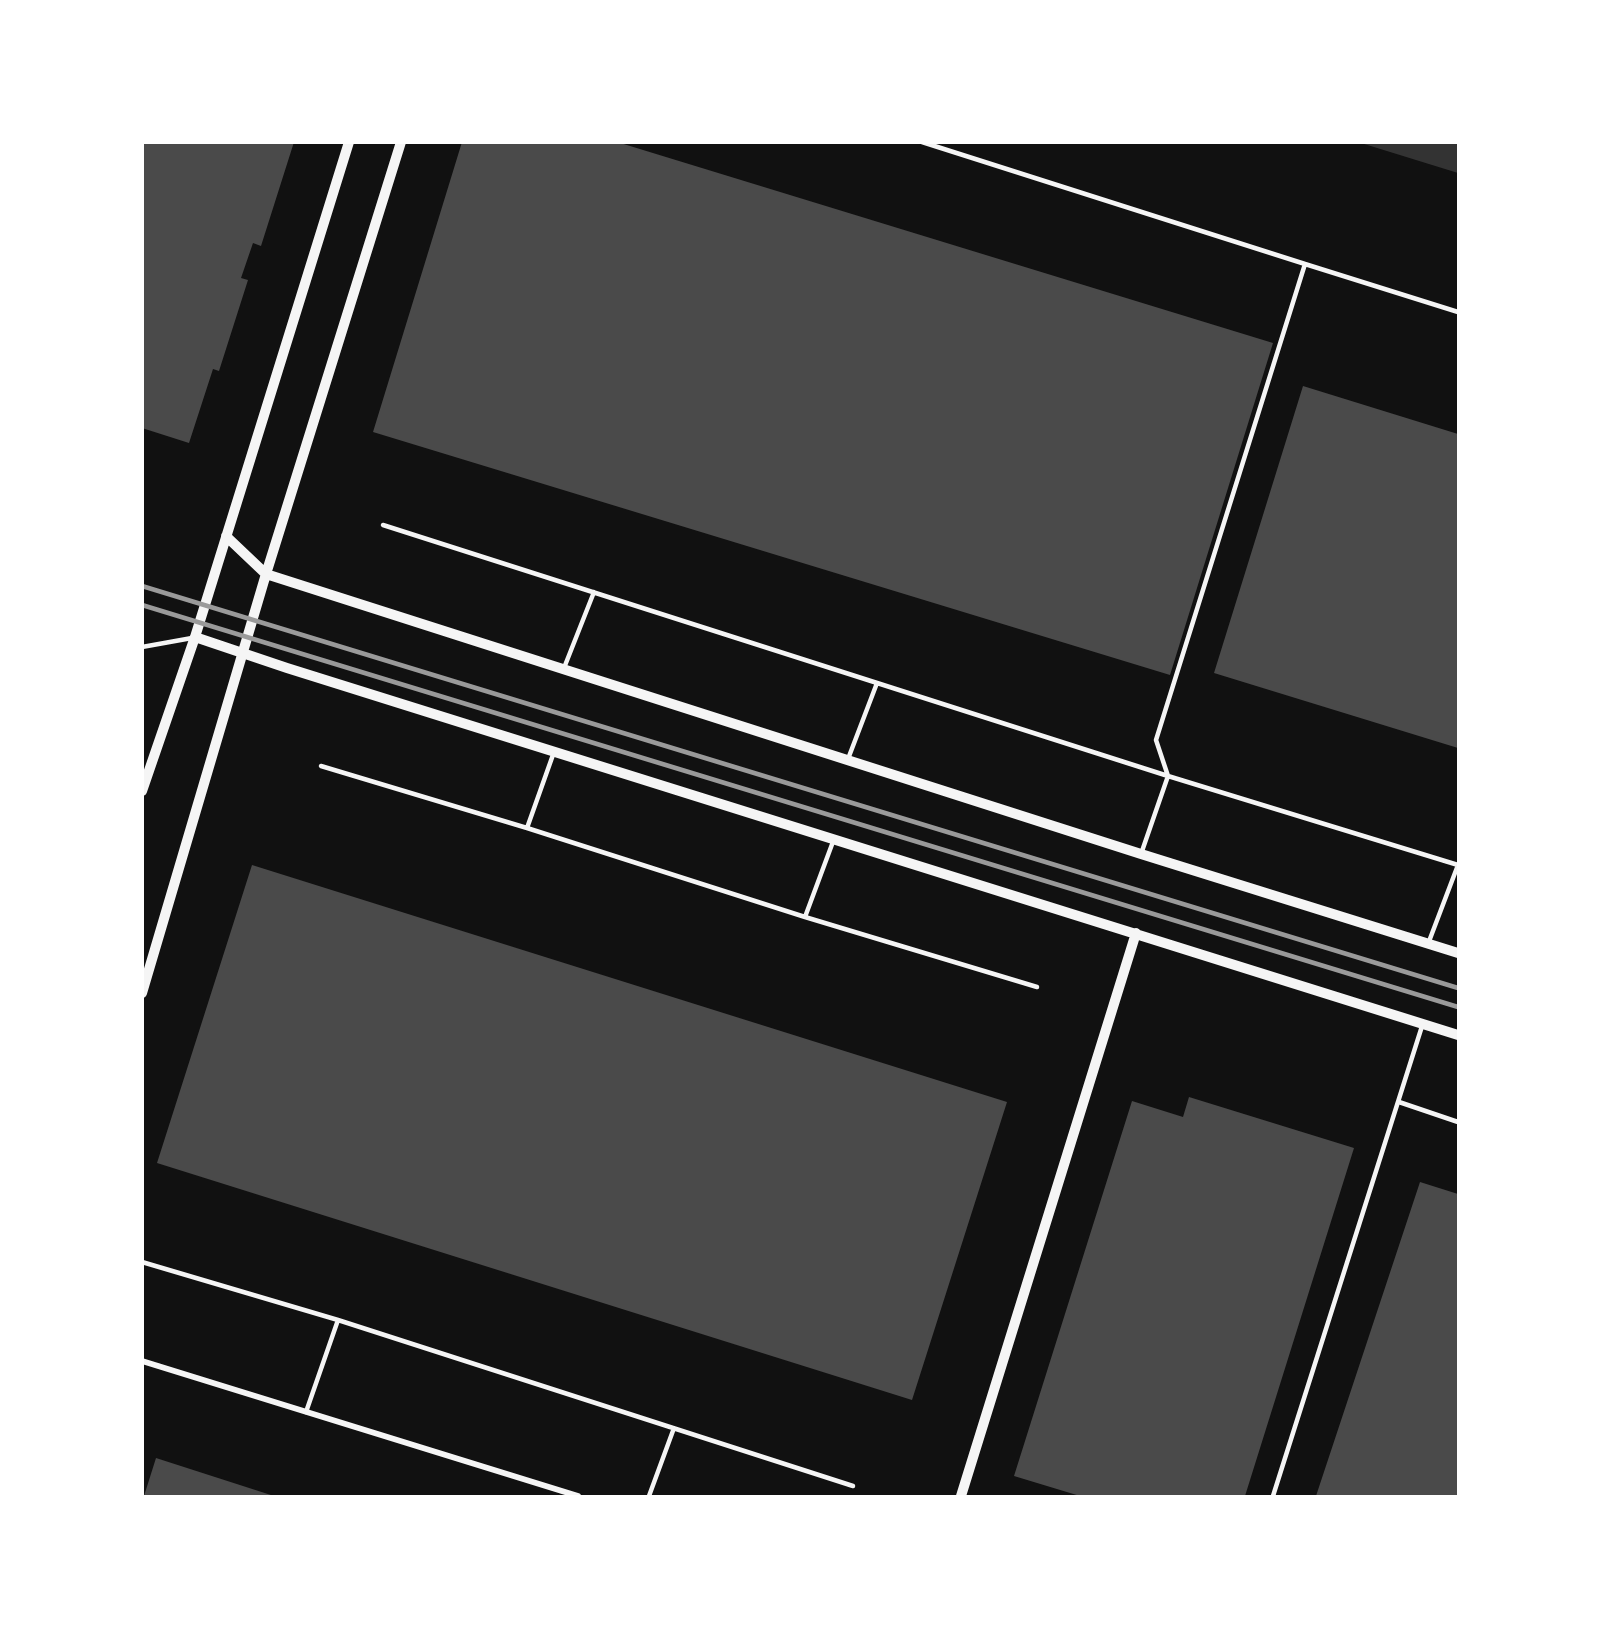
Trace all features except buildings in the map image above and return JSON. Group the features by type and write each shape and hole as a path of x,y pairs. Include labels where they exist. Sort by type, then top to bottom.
{"street":[{"path":"142,791 195,637 349,142"},
{"path":"142,993 266,574 401,142"},
{"path":"226,536 266,574 848,761 1458,953"},
{"path":"195,637 1458,1035"},
{"path":"961,1497 1136,933"},
{"path":"142,1361 578,1497"}],"lane":[{"path":"922,142 1458,312"},
{"path":"1141,854 1168,776 1156,740 1305,264"},
{"path":"382,525 1168,776 1458,865 1428,944"},
{"path":"563,670 594,592"},
{"path":"142,647 195,637"},
{"path":"848,761 877,683"},
{"path":"528,828 554,751"},
{"path":"321,766 528,828 805,917 1036,987"},
{"path":"805,917 834,839"},
{"path":"1273,1497 1423,1023"},
{"path":"1399,1102 1458,1122"},
{"path":"142,1262 338,1320 853,1486"},
{"path":"306,1412 338,1320"},
{"path":"649,1497 674,1428"}],"shaded area":[{"path":"1361,143 1458,143 1458,173"}],"railway":[{"path":"142,586 1458,988"},
{"path":"142,605 1458,1007"}]}
